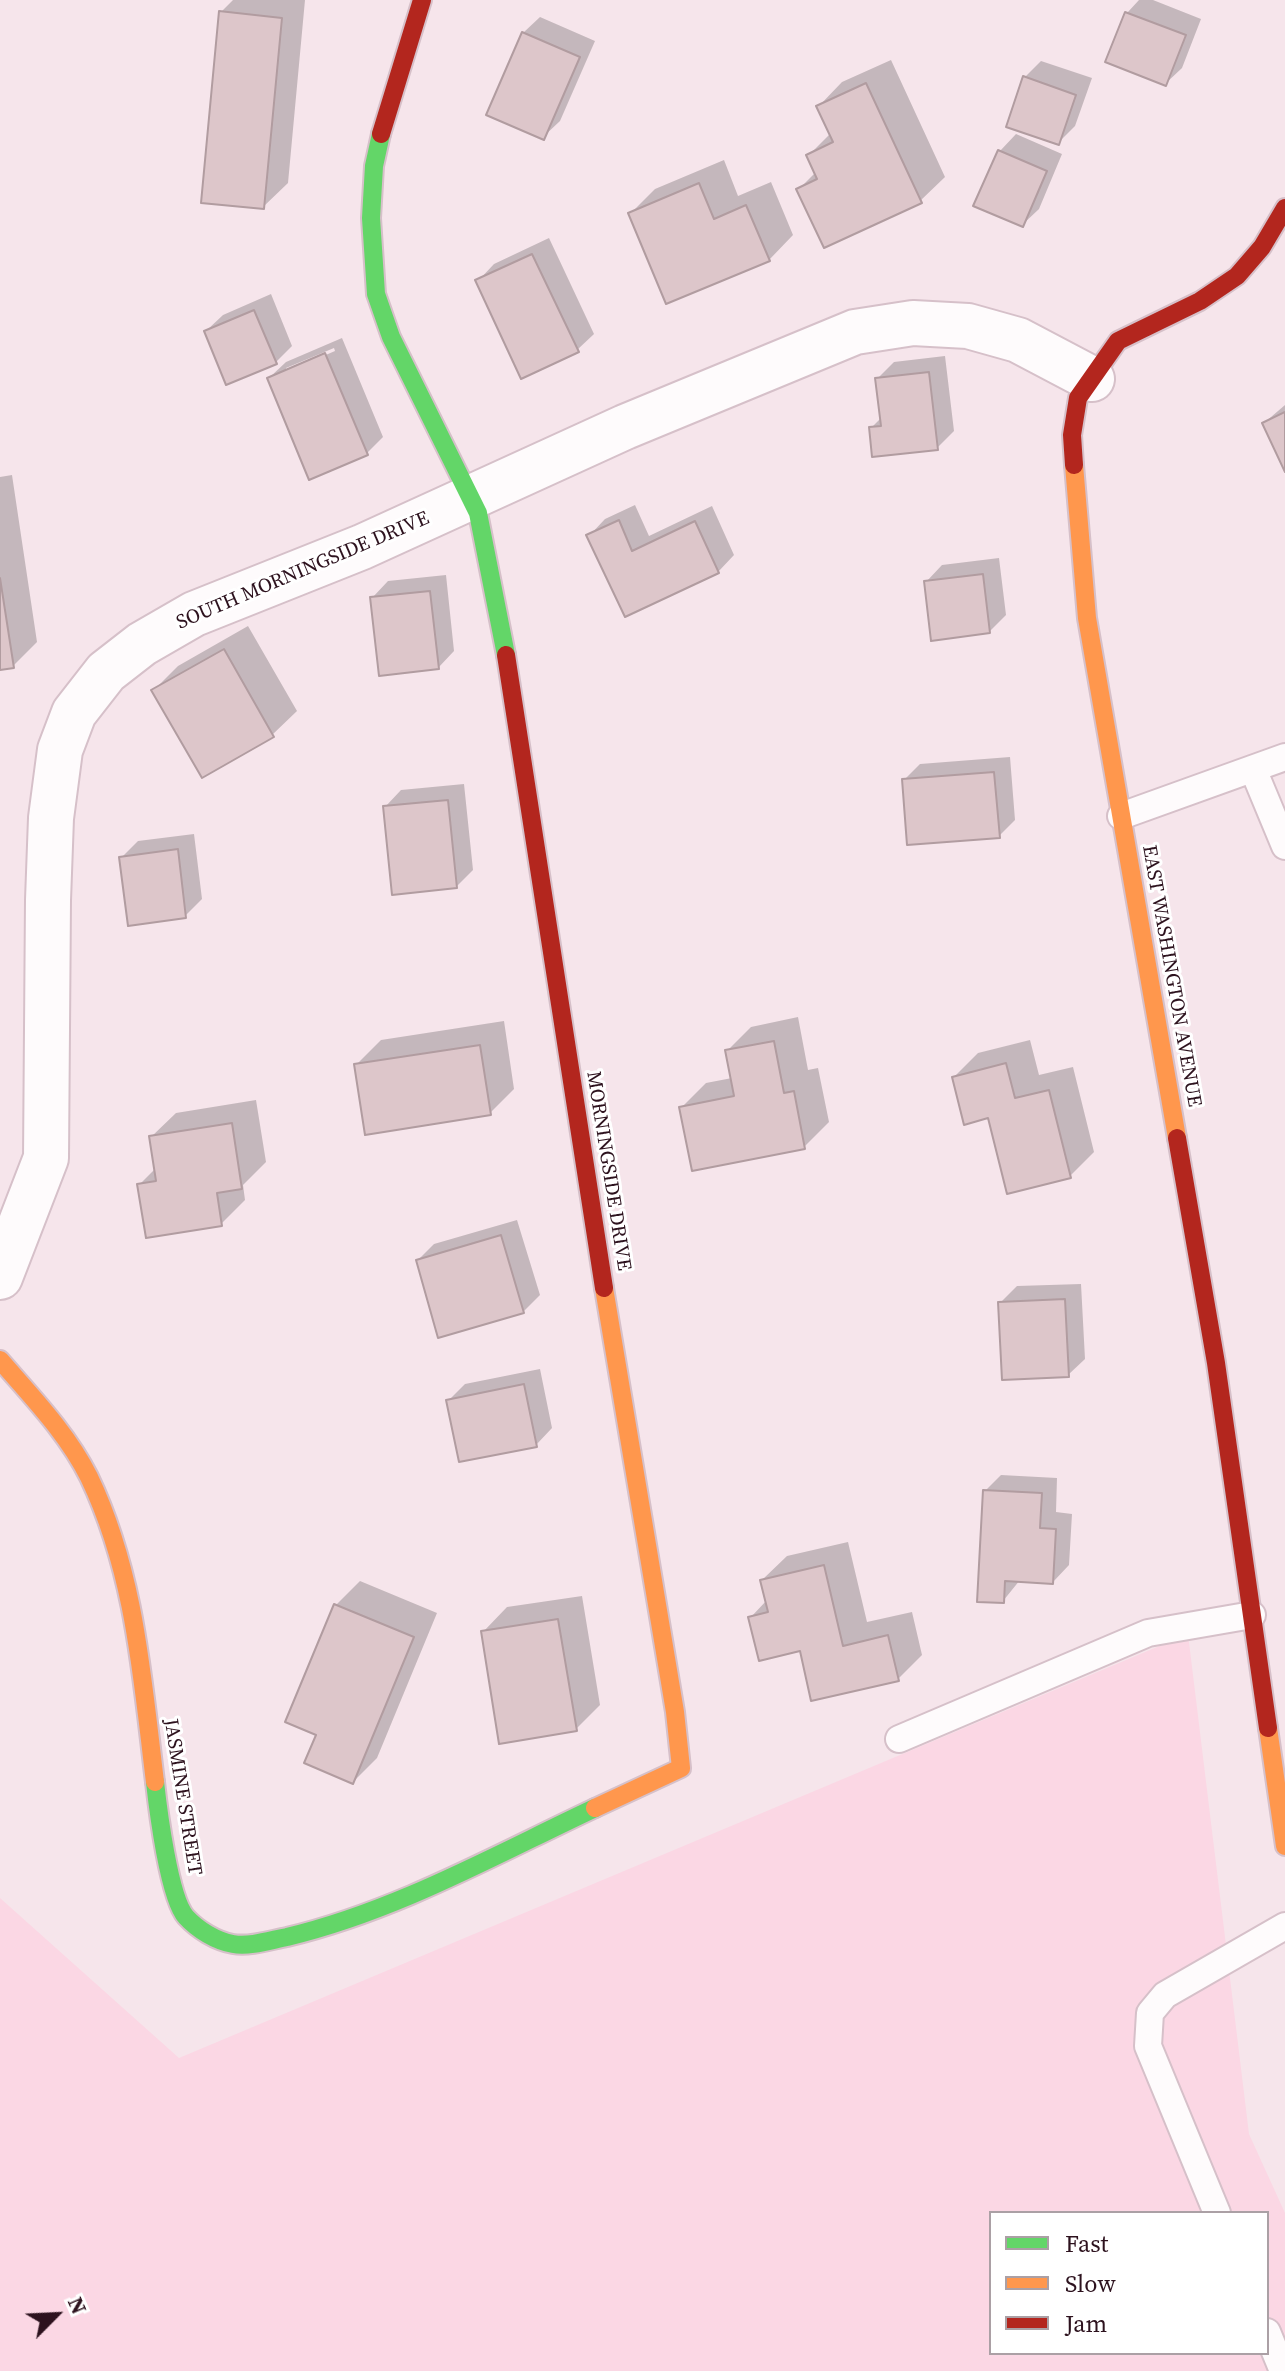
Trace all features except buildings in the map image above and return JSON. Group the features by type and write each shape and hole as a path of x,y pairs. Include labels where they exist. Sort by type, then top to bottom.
{"street":[{"path":"422,0 390,96 374,166 371,218 376,294 391,337 471,500"},
{"name":"EAST WASHINGTON AVENUE","path":"1285,208 1262,247 1237,276 1200,301 1118,341 1078,398 1072,435 1087,618 1216,1363 1252,1615 1273,1681 1285,1846"},
{"name":"SOUTH MORNINGSIDE DRIVE","path":"0,1277 46,1158 51,818 60,750 74,713 106,672 142,644 194,614 471,500 625,427 855,332 913,323 968,326 1018,340 1092,379"},
{"name":"MORNINGSIDE DRIVE","path":"471,500 478,513 516,709 604,1291 675,1712 681,1768 605,1803"},
{"name":"JASMINE STREET","path":"0,1360 57,1426 88,1476 116,1546 135,1617 158,1810 174,1887 184,1915 205,1933 234,1944 269,1941 329,1927 400,1900 605,1803"}],"lane":[{"path":"1121,816 1285,757"},
{"path":"1253,769 1285,846"},
{"path":"899,1739 1148,1633 1252,1615"},
{"path":"1216,2211 1148,2046 1150,2013 1165,1995 1285,1926"},
{"path":"1269,2337 1283,2371"}],"shaded area":[{"path":"1188,1634 1249,2134 1285,2213 1285,2371 0,2371 0,1898 179,2058"}],"traffic: fast":[{"path":"381,134 374,166 371,218 376,294 391,337 478,513 506,655"},
{"path":"155,1782 165,1852 180,1907 191,1922 208,1934 240,1945 327,1926 406,1897 595,1808"}],"traffic: slow":[{"path":"1074,465 1087,618 1177,1138"},
{"path":"595,1808 681,1768 675,1712 604,1288"},
{"path":"0,1360 70,1445 105,1513 127,1588 141,1665 155,1782"},
{"path":"1268,1728 1285,1846"}],"traffic: jam":[{"path":"381,134 422,0"},
{"path":"1074,465 1072,435 1078,398 1118,341 1200,301 1237,276 1262,247 1285,208"},
{"path":"506,655 604,1288"},
{"path":"1177,1138 1216,1363 1268,1728"}]}
